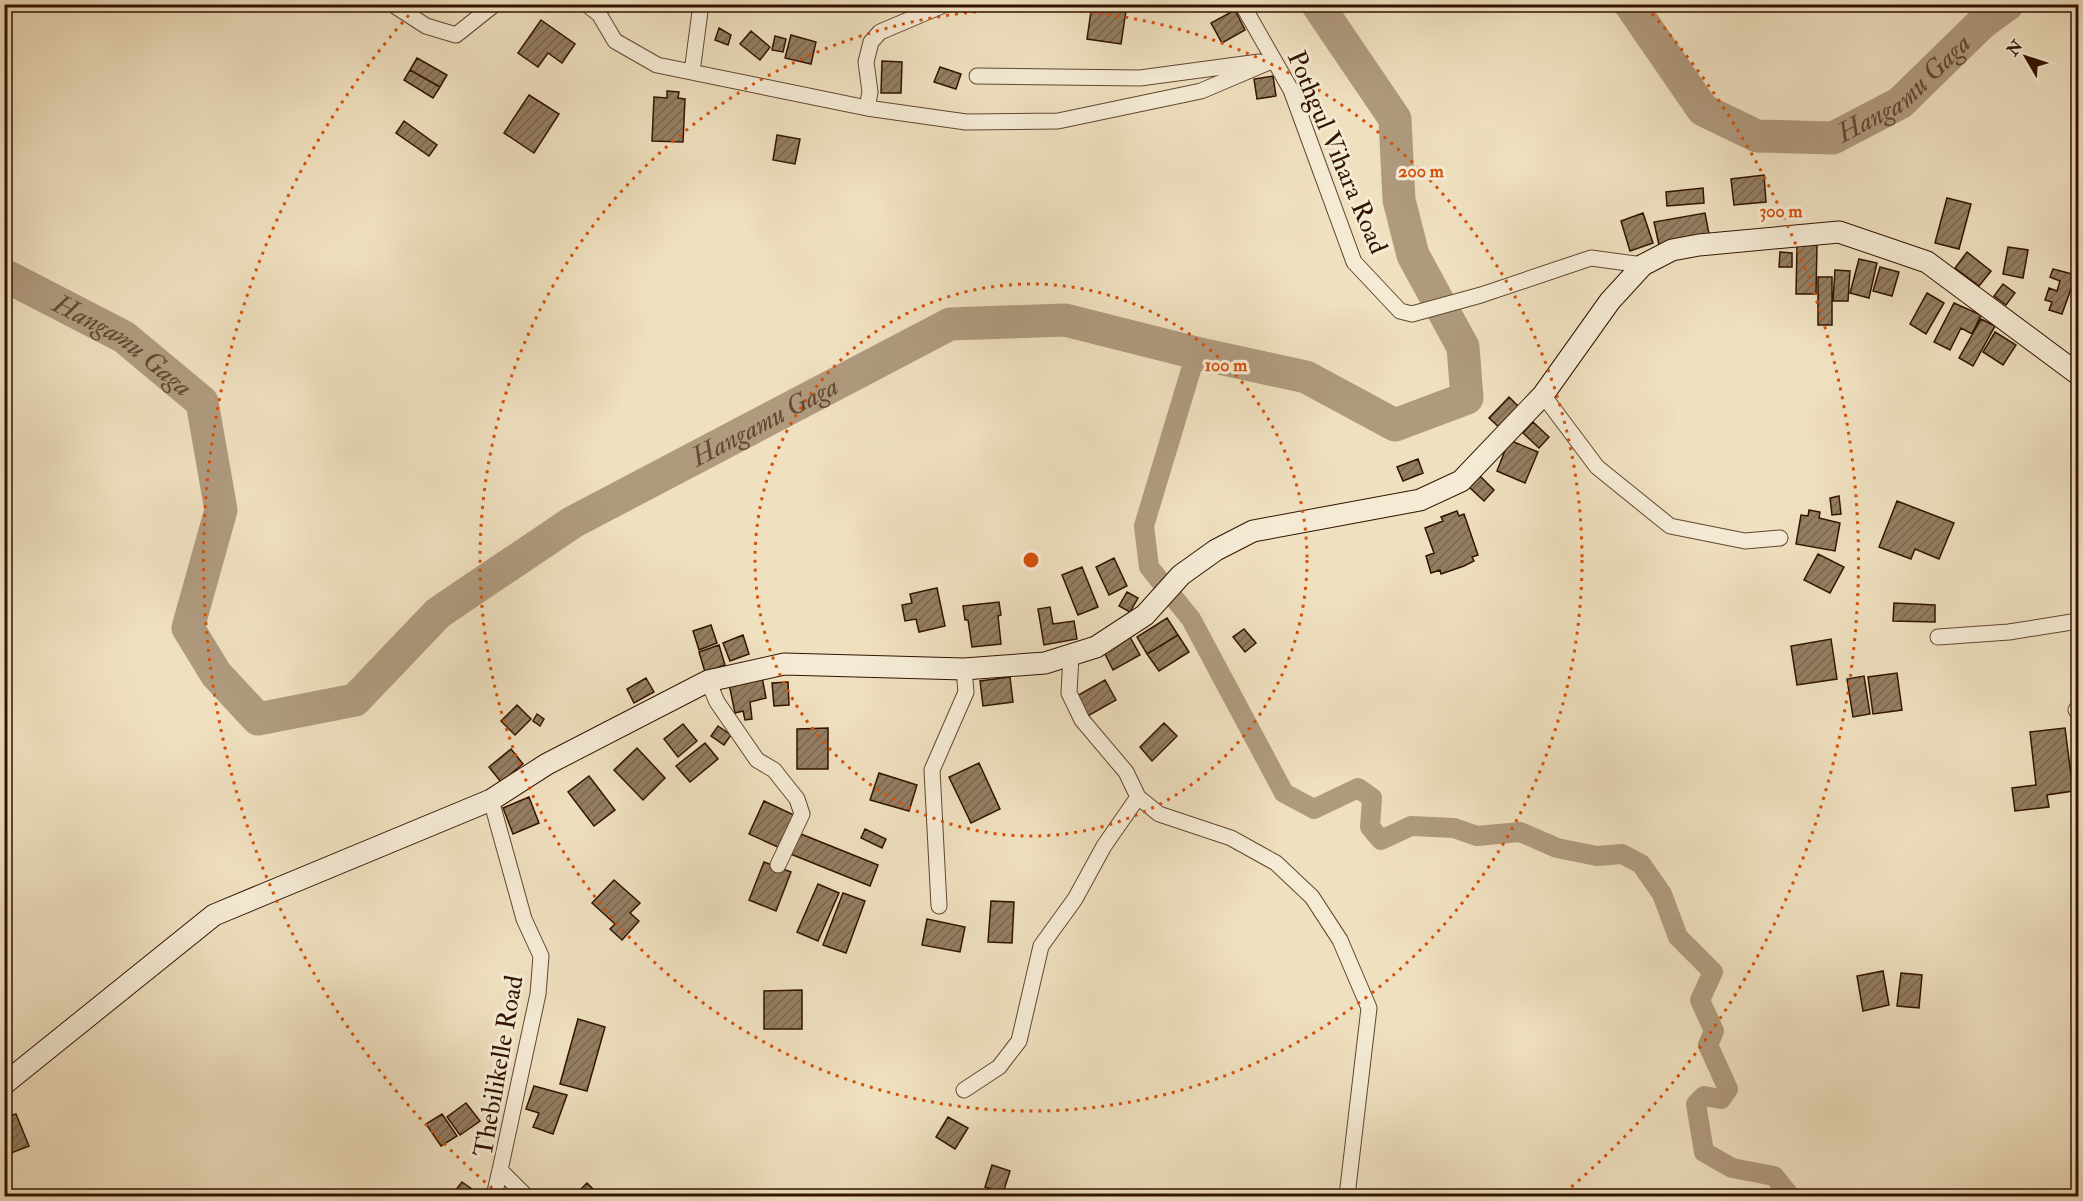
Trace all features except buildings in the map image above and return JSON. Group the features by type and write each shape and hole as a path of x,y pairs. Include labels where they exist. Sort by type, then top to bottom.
{"street":[{"path":"392,4 426,26 456,35 495,4"},
{"path":"586,4 599,14 615,41 657,65 867,108 966,122 1058,121 1201,92 1274,60"},
{"path":"692,72 701,4"},
{"path":"867,108 870,92 866,62 871,42 880,32 946,4"},
{"name":"Pothgul Vihara Road","path":"1242,4 1291,90 1354,262 1400,310 1412,314 1482,295 1592,258 1643,265"},
{"path":"977,76 1140,78 1274,60"},
{"path":"4,1084 214,915 491,800 547,764 708,681 783,664 964,669 1045,663 1096,647 1145,615 1181,575 1216,550 1253,531 1420,500 1461,481 1543,395 1610,301 1643,265 1672,250 1699,245 1839,232 1927,262 2079,374"},
{"path":"1543,395 1597,467 1670,526 1744,541 1780,538"},
{"path":"1938,638 2009,632 2079,621"},
{"path":"1071,655 1069,693 1082,720 1126,772 1138,797 1159,814 1231,838 1276,863 1312,897 1340,940 1369,1008 1347,1197"},
{"path":"939,906 932,770 966,692 964,669"},
{"path":"708,681 717,702 757,760 774,770 797,799 802,814 778,865"},
{"path":"964,1090 999,1066 1019,1041 1041,946 1076,899 1104,846 1138,797"},
{"name":"Thebilikelle Road","path":"491,800 524,919 541,956 538,994 500,1170 526,1197"},
{"path":"494,1197 500,1170"}],"waterway":[{"name":"Hangamu Gaga","path":"4,277 124,337 202,402 221,510 188,628 216,674 258,719 355,700 438,613 573,522 950,324 1065,320 1196,353 1306,377 1395,425 1467,398 1463,347 1413,255 1399,200 1395,119 1317,4"},
{"name":"Hangamu Gaga","path":"1630,4 1703,110 1757,136 1833,138 1900,103 1982,23 2008,4"},
{"path":"1196,353 1144,526 1149,567 1191,619 1284,793 1314,809 1358,788 1372,798 1370,827 1381,840 1411,826 1454,828 1477,836 1520,832 1557,848 1597,856 1622,854 1641,864 1662,894 1678,937 1713,972 1700,1000 1714,1031 1708,1045 1728,1089 1721,1099 1704,1096 1696,1104 1704,1152 1732,1168 1774,1176 1790,1196"}]}
